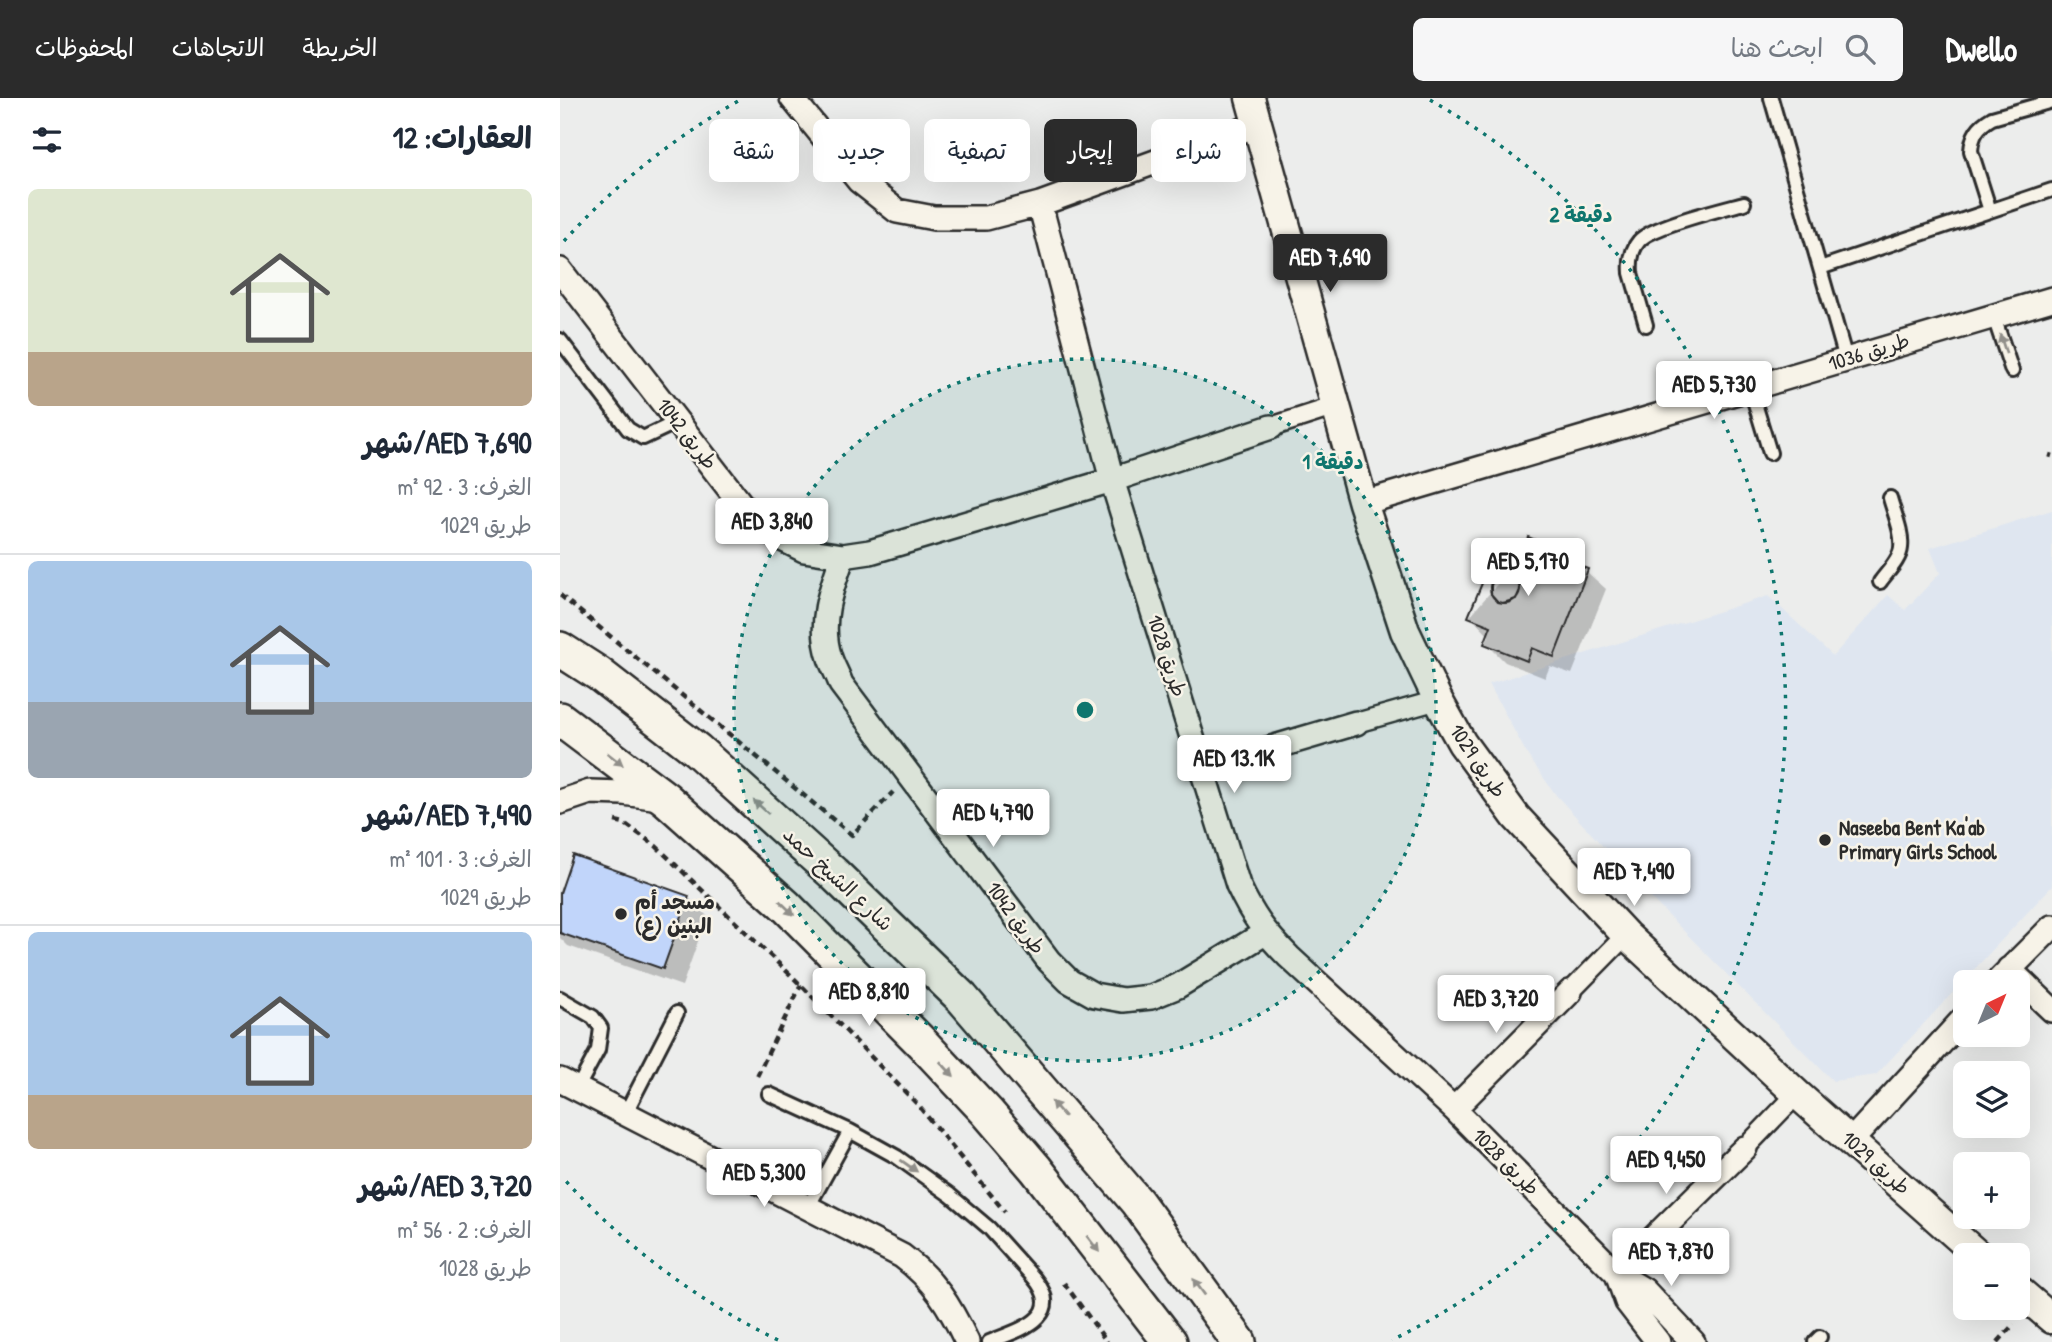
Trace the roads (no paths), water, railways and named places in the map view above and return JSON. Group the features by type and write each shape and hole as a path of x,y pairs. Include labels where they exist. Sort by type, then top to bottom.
{"main road":[{"name":"شارع الشيخ حمد","path":"560,649 599,674 697,750 833,873 962,998 1137,1202 1239,1342"},
{"path":"560,719 666,799 786,906 922,1042 1036,1169 1170,1342"}],"street":[{"path":"792,98 859,181 897,211 934,218 986,218 1040,204 1254,111"},
{"name":"طريق 1029","path":"1254,111 1363,503 1405,631 1462,743 1517,817 1626,935 1797,1094 1965,1243"},
{"name":"طريق 1028","path":"1040,204 1112,480 1238,885 1250,911 1265,933 1454,1109 1617,1274 1644,1290 1693,1342"},
{"name":"طريق 1042","path":"560,270 741,504 768,532 804,550 843,555 870,552 1112,480 1271,427"},
{"name":"طريق 1036","path":"1363,503 2052,299"},
{"path":"1271,427 1336,406"},
{"name":"طريق 1042","path":"843,555 828,599 825,628 829,657 841,684 1049,961 1069,981 1094,995 1123,1000 1151,997 1178,986 1265,933"},
{"path":"1203,768 1438,700"},
{"path":"560,802 590,792 666,799"},
{"path":"2008,970 2052,927"},
{"path":"1454,1109 1626,935"},
{"path":"2030,994 2052,1010"},
{"path":"1851,1141 1953,1030"},
{"path":"568,1085 902,1256 920,1269 935,1285 967,1342"},
{"path":"1617,1274 1797,1094"},
{"name":"طريق 1028","path":"1617,1274 1627,1302 1658,1342"},
{"path":"2030,1300 2052,1319"}],"lane":[{"path":"1771,98 1846,359"},
{"path":"1990,211 1971,151 1976,131 1992,118 2043,102 2052,102"},
{"path":"1820,268 2052,190"},
{"path":"1646,325 1630,264 1631,255 1640,240 1654,230 1744,203"},
{"path":"1994,317 2012,371"},
{"path":"560,340 628,429 643,438 677,422"},
{"path":"1749,387 1770,453"},
{"path":"1880,582 1901,549 1899,528 1890,498"},
{"path":"560,998 593,1017 601,1028 598,1050 568,1085"},
{"path":"625,1114 677,1013"},
{"path":"769,1094 850,1131 897,1157 950,1195 989,1228 1041,1286 1045,1296 1040,1317 1032,1324 989,1342"},
{"path":"808,1208 850,1131"}],"place":[{"name":"Naseeba Bent Ka'ab Primary Girls School","path":"1825,840"},
{"name":"مسجد أم البنين (ع)","path":"621,914"}]}
